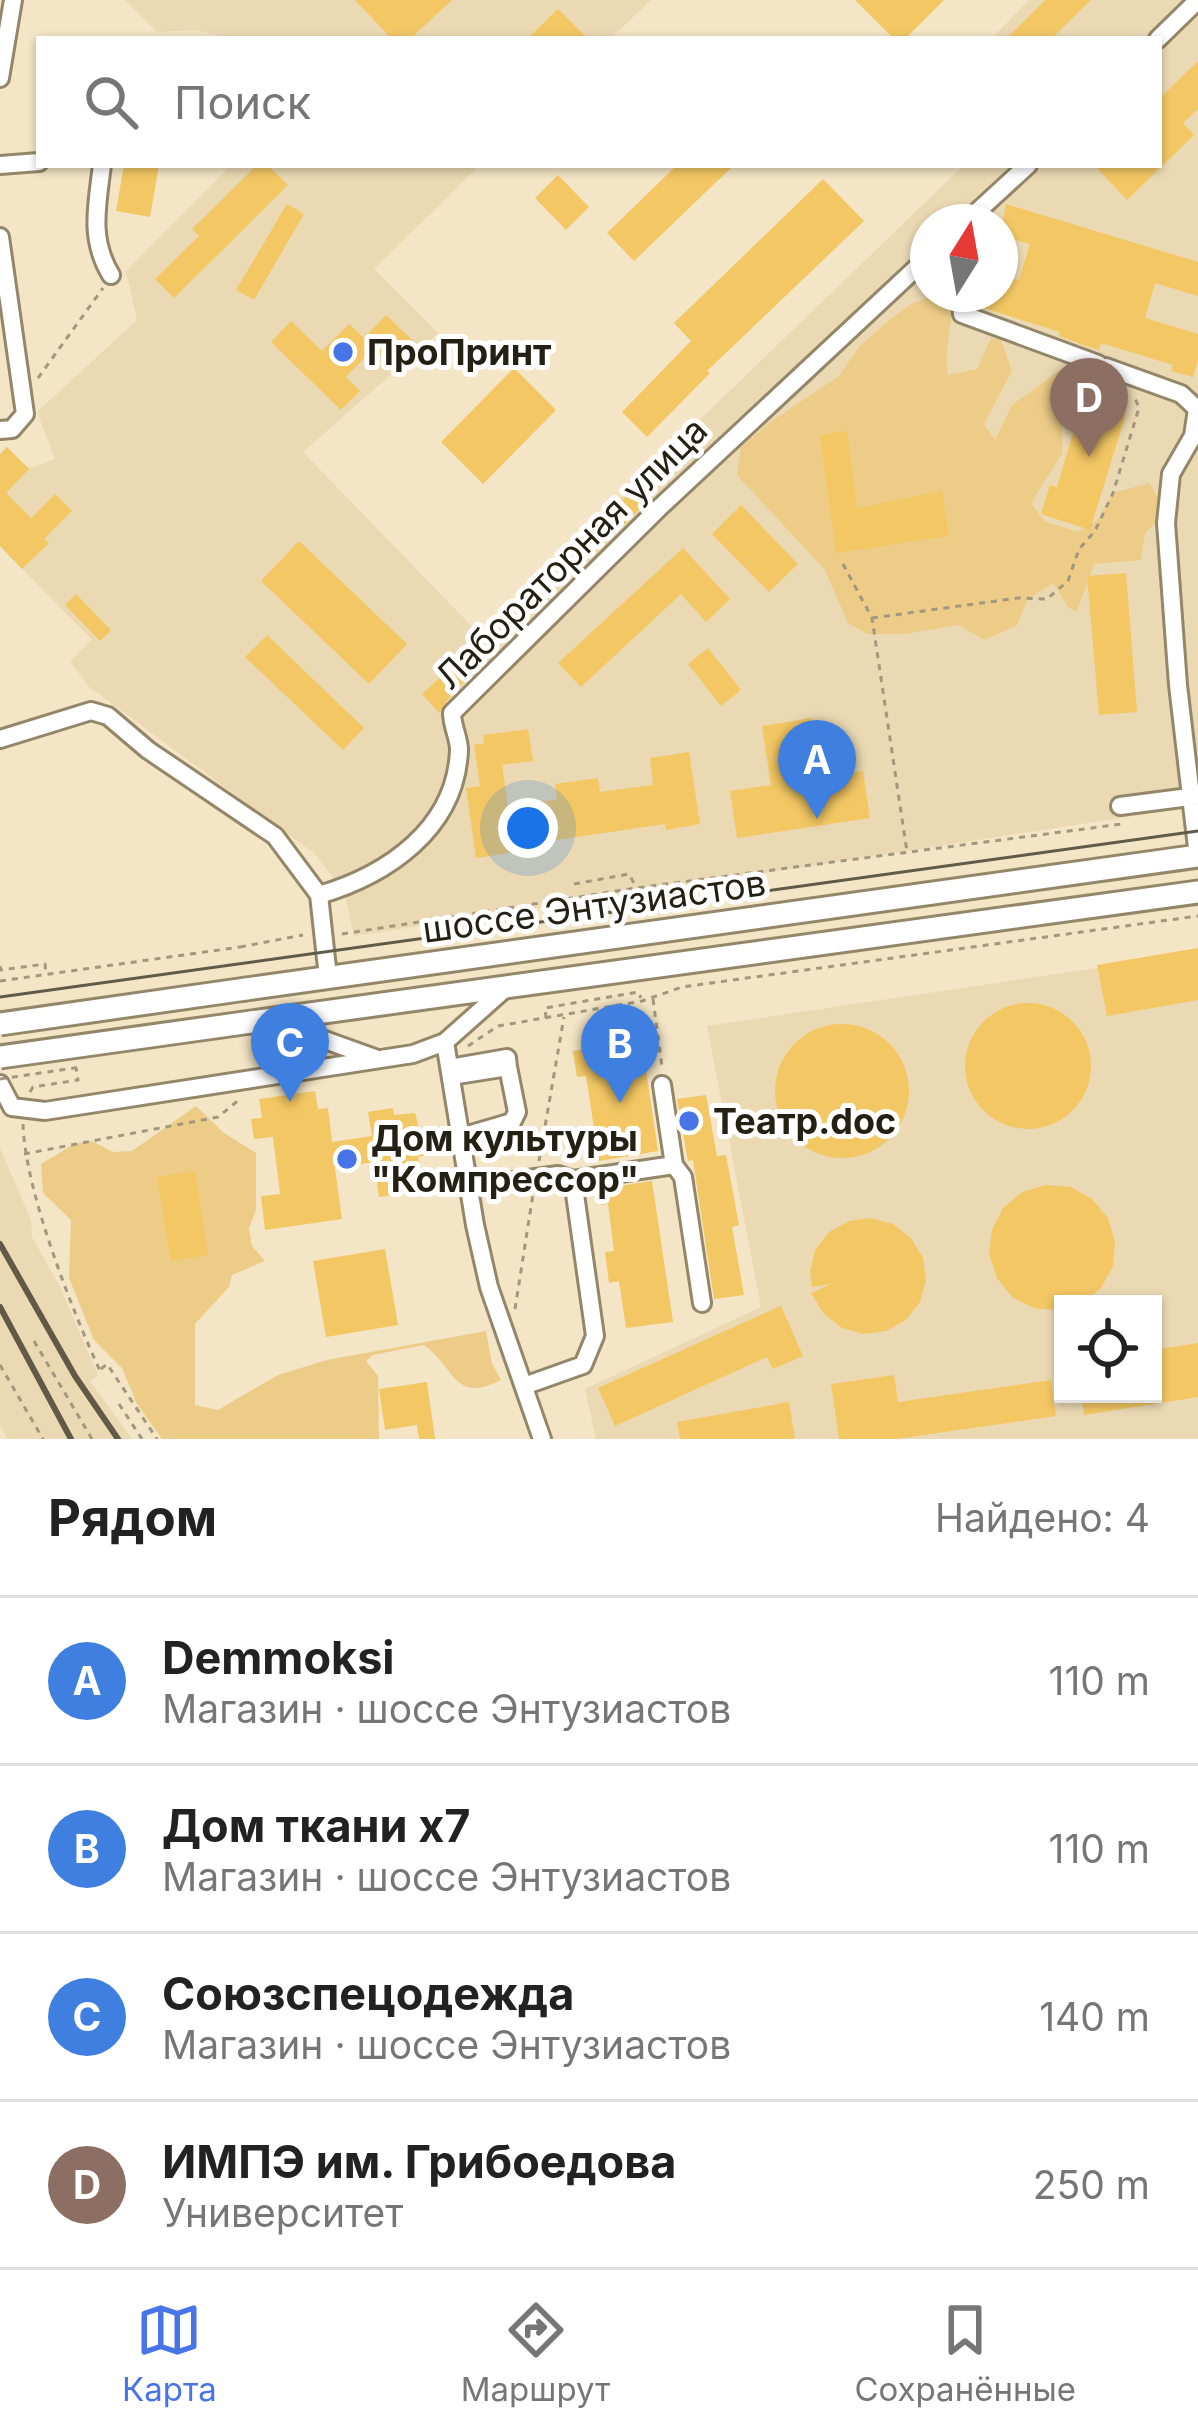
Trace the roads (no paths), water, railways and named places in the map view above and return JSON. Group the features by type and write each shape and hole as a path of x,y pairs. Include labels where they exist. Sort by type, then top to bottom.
{"main road":[{"name":"шоссе Энтузиастов","path":"0,1024 1198,856"},
{"name":"шоссе Энтузиастов","path":"0,1058 1198,892"}],"street":[{"path":"0,78 13,0"},
{"path":"1161,36 1198,0"},
{"path":"0,165 36,162"},
{"path":"101,168 95,237 111,275"},
{"path":"986,204 1025,168"},
{"path":"0,237 26,413 12,429 0,430"},
{"name":"Лабораторная улица","path":"319,895 350,886 393,864 436,822 451,790 460,746 452,713 624,541 910,274"},
{"path":"962,312 1181,394 1197,409 1193,436 1171,474 1166,524 1198,856"},
{"path":"0,739 92,711 108,716 148,750 275,836 319,895 328,976"},
{"path":"1124,815 1194,796"},
{"path":"507,987 449,1061 489,1287 542,1439"},
{"path":"258,1021 376,1059"},
{"path":"257,1083 279,1067 286,1050 285,1040 273,1025 258,1021"},
{"path":"0,1084 5,1099 45,1111 257,1083 412,1054 508,1067 517,1112 512,1122 460,1137"},
{"path":"662,1085 674,1165 683,1178 702,1304"},
{"path":"469,1187 558,1175 574,1180 674,1165"},
{"path":"524,1386 584,1365 595,1336 574,1180"}],"tram line":[{"path":"0,997 1198,831"}],"railway":[{"path":"0,1244 75,1376 118,1439"},
{"path":"0,1307 71,1439"}],"place":[{"name":"ПроПринт","path":"343,352"},
{"name":"ИМПЭ им. Грибоедова","path":"1089,457"},
{"name":"Demmoksi","path":"817,819"},
{"name":"Союзспецодежда","path":"290,1102"},
{"name":"Дом ткани x7","path":"620,1103"},
{"name":"Театр.doc","path":"689,1121"},
{"name":"Дом культуры \"Компрессор\"","path":"347,1159"}]}
